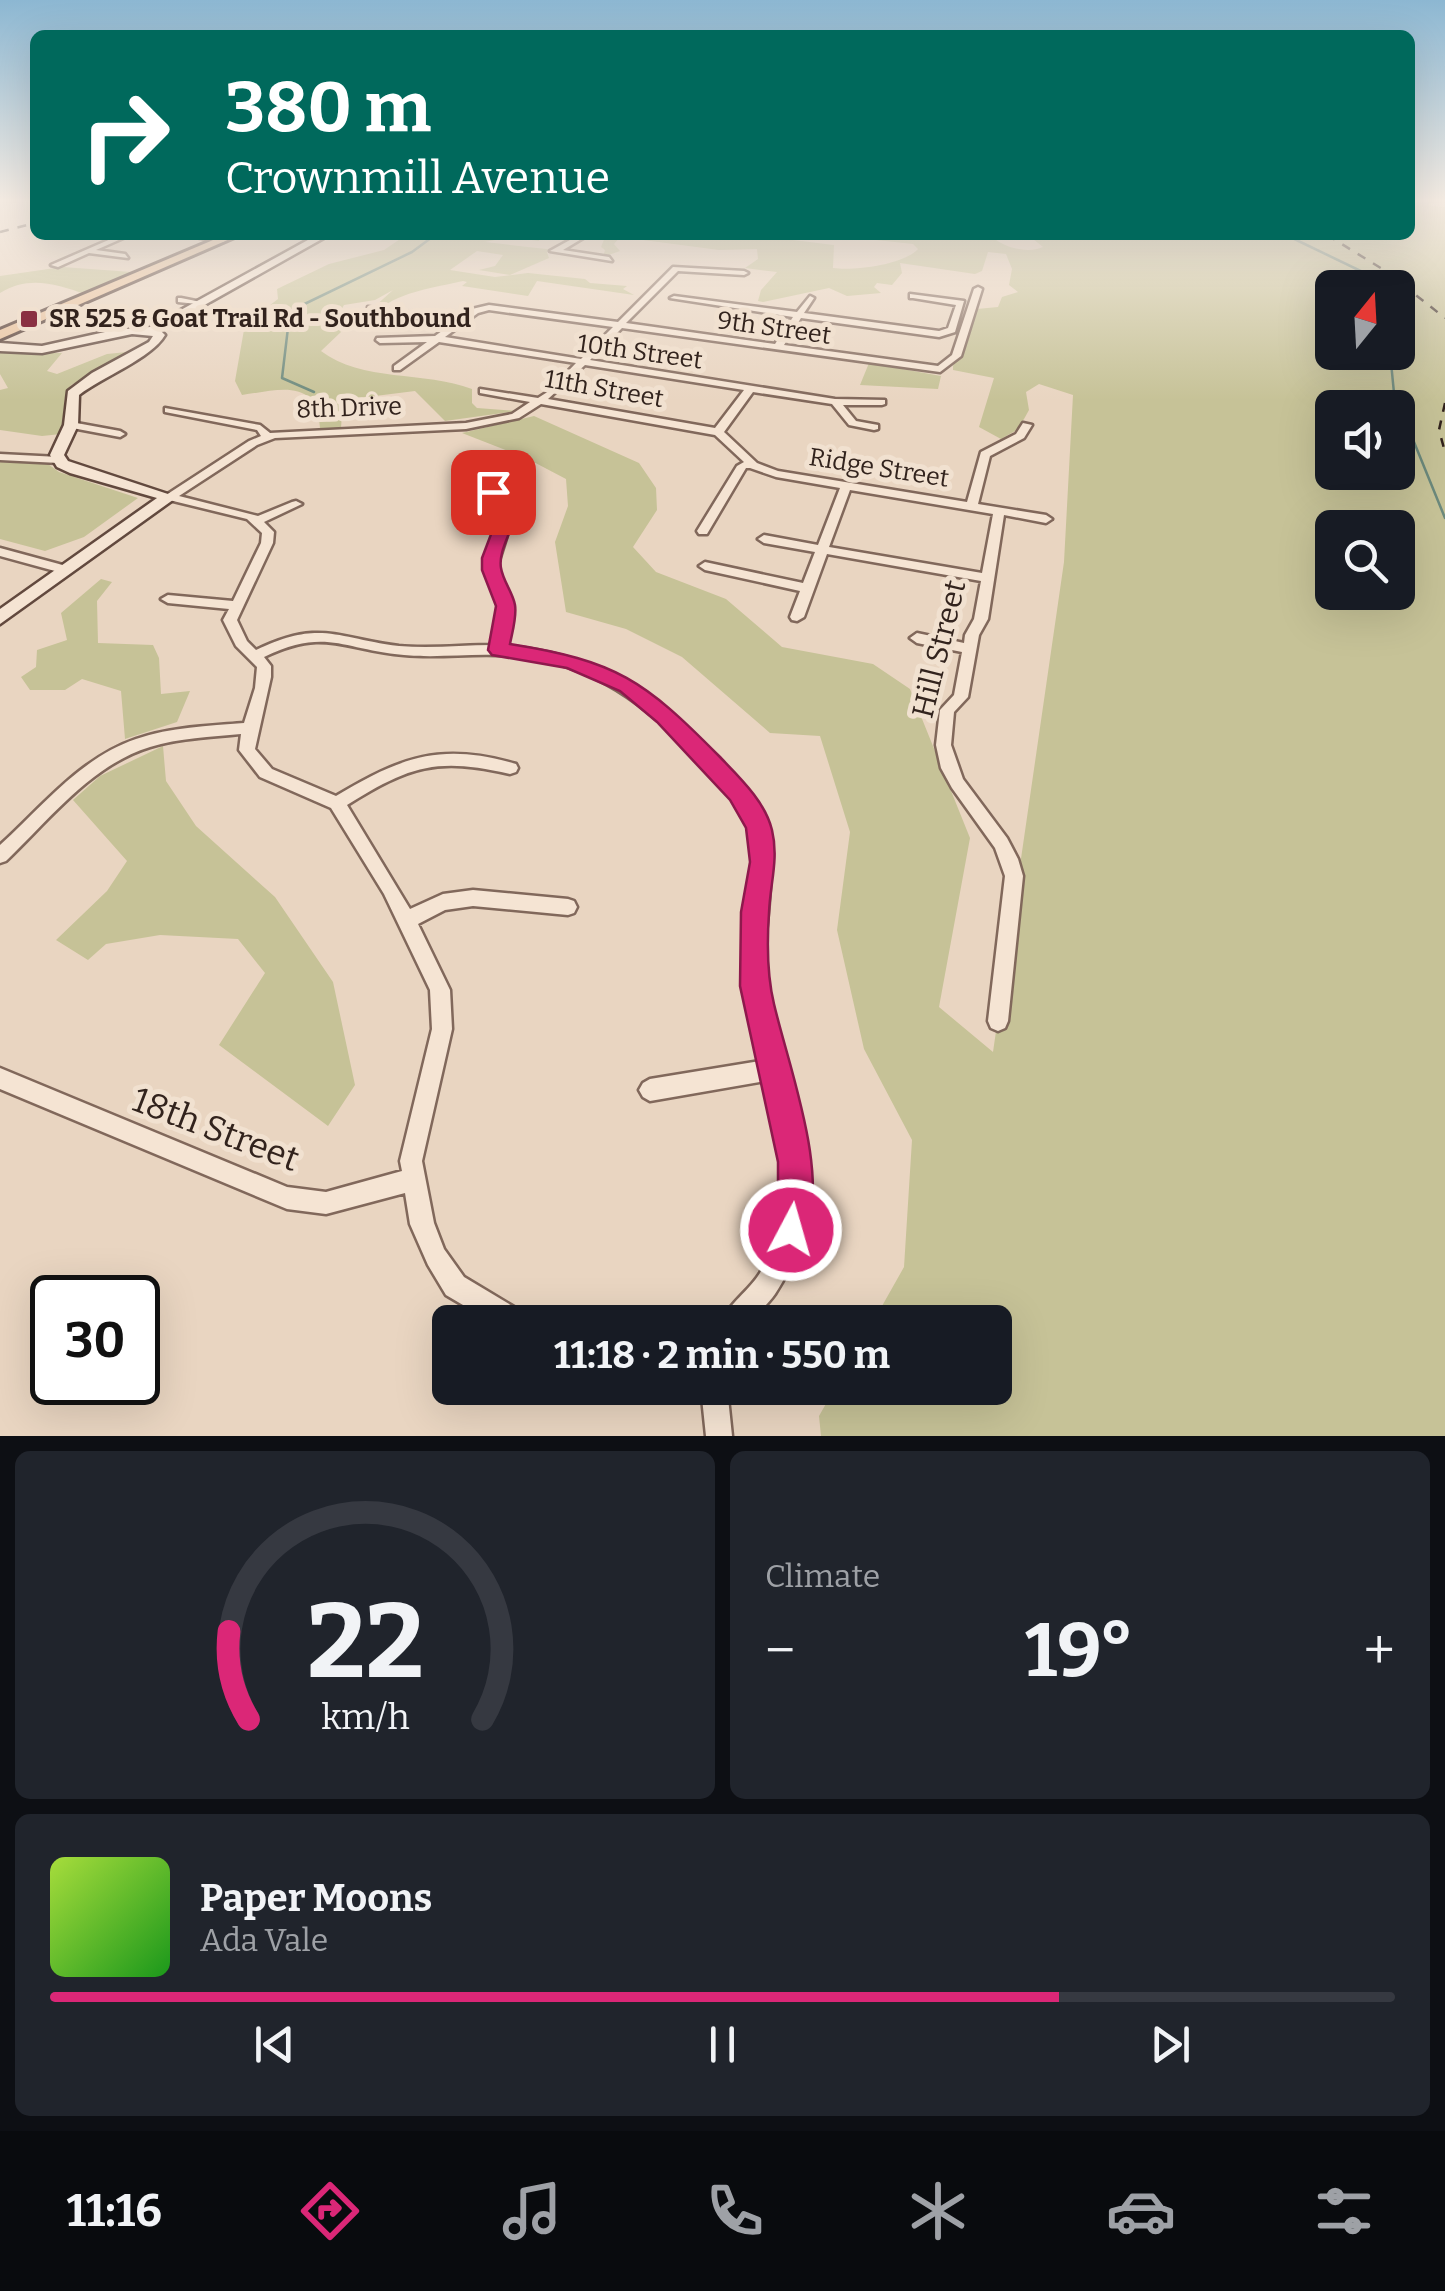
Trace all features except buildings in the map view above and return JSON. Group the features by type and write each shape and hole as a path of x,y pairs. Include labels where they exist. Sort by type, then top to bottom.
{"main road":[{"path":"0,336 159,267"}],"street":[{"path":"0,348 46,351 121,332 152,330 263,267"},
{"path":"543,401 676,269 744,274"},
{"name":"9th Street","path":"461,322 484,308 922,370 940,369 956,356 978,289"},
{"path":"674,298 939,334 952,330 960,303 913,296"},
{"path":"777,348 810,298"},
{"path":"182,300 197,302"},
{"path":"371,309 461,322"},
{"path":"397,368 461,322"},
{"path":"59,460 58,449 72,424 71,402 77,390 154,344 159,335 152,330"},
{"name":"10th Street","path":"380,340 440,339 834,402"},
{"path":"718,432 750,389"},
{"name":"11th Street","path":"482,391 718,432"},
{"name":"8th Drive","path":"169,497 268,437 293,432 478,425 516,416 543,401"},
{"path":"834,402 882,402"},
{"path":"834,402 853,423 874,427"},
{"path":"169,410 260,428 268,437"},
{"path":"72,424 120,434"},
{"path":"972,506 985,454 1020,436 1027,425"},
{"name":"Ridge Street","path":"718,432 752,464 776,474 1046,519"},
{"path":"0,458 59,460 75,470 259,520 296,504"},
{"path":"703,532 742,466 752,464"},
{"path":"797,617 846,486"},
{"path":"493,492 505,504 507,516 492,558 492,570 506,606 499,650"},
{"path":"0,618 169,497"},
{"name":"Hill Street","path":"998,1021 1014,876 1012,863 972,808 943,748 947,710 961,698 969,648 981,619 1000,512"},
{"path":"259,520 268,532 267,544 230,620 233,631 257,655 264,676 261,699 248,728 248,750 266,772 338,803 407,920 440,990 442,1029 411,1161 412,1180 422,1224 436,1257 455,1286 487,1305"},
{"path":"764,540 986,578"},
{"path":"0,552 66,570"},
{"path":"705,566 806,588"},
{"path":"168,599 234,605"},
{"path":"257,655 295,637 319,634 408,652 499,650 571,662 628,686 666,716 750,808 759,827 763,862 755,912 755,986 792,1146 795,1212 773,1274 748,1305"},
{"path":"917,638 969,648"},
{"path":"0,856 74,785 127,749 174,735 248,728"},
{"path":"338,803 393,769 426,758 459,758 510,768"},
{"path":"407,920 443,902 472,898 568,907"},
{"path":"650,1090 772,1069"},
{"name":"18th Street","path":"0,1078 287,1198 326,1203 412,1180"},
{"path":"716,1405 719,1436"}],"shaded area":[{"path":"62,267 132,272 85,294 32,283 0,293 0,276"},
{"path":"323,267 454,267 450,270 495,277 528,273 585,279 590,283 627,286 623,289 634,295 537,281 528,296 462,286 467,282 463,281 398,298 379,309 373,308 393,290 375,300 344,305 333,324 341,332 321,351 337,361 374,372 454,383 472,389 472,403 477,408 517,411 445,421 415,391 343,400 341,428 320,428 312,401 304,394 282,390 242,395 235,381 245,324 278,299 277,289"},
{"path":"491,267 528,267 510,275 479,270"},
{"path":"901,267 902,273 892,285 877,283 874,287 881,293 847,296 829,288 758,301 761,290 777,272 745,268"},
{"path":"927,267 983,267 975,274"},
{"path":"1011,267 1445,267 1445,1436 821,1436 819,1416 825,1405 1012,1405 1012,1305 883,1305 904,1267 912,1140 864,1049 837,930 850,832 820,736 770,733 682,657 626,629 566,612 555,542 568,506 566,479 526,458 462,433 534,416 639,463 656,488 657,510 633,547 656,572 726,599 782,647 873,664 910,689 970,838 939,1007 993,1052 1064,562 1073,395 1039,384 1026,392 1029,410 1015,431 1001,439 979,427 994,378 953,370 953,366 977,309 998,307 1002,297 1018,292 1009,285"},
{"path":"137,351 71,385 65,397 61,434 42,436 0,430 0,390 8,388 0,374 0,353 62,353 47,371 57,374 107,354"},
{"path":"869,363 941,376 938,389 860,385"},
{"path":"0,462 48,464 59,472 138,498 84,537 45,551 0,539"},
{"path":"101,579 112,582 97,601 98,643 153,645 159,658 161,694 190,691 177,722 125,739 121,691 82,679 65,690 30,690 21,677 36,667 37,650 67,640 61,613"},
{"path":"163,746 166,781 196,826 275,897 333,982 355,1085 328,1126 219,1045 265,973 238,939 160,935 106,944 88,960 56,940 107,891 127,861 73,800 100,776"}],"waterway":[{"path":"314,392 282,378 290,311 381,267"},
{"path":"1352,267 1359,270"},
{"path":"1392,370 1394,393 1445,518"}],"railway":[{"path":"1379,267 1445,318"},
{"path":"1445,403 1439,430 1445,452"}],"place":[{"name":"SR 525 & Goat Trail Rd - Southbound","path":"29,319"}],"route":[{"path":"493,492 505,504 507,516 492,558 492,570 506,606 499,650 554,657 628,686 666,716 739,793 759,827 763,862 755,912 755,986 794,1162 795,1212 791,1230"}]}
